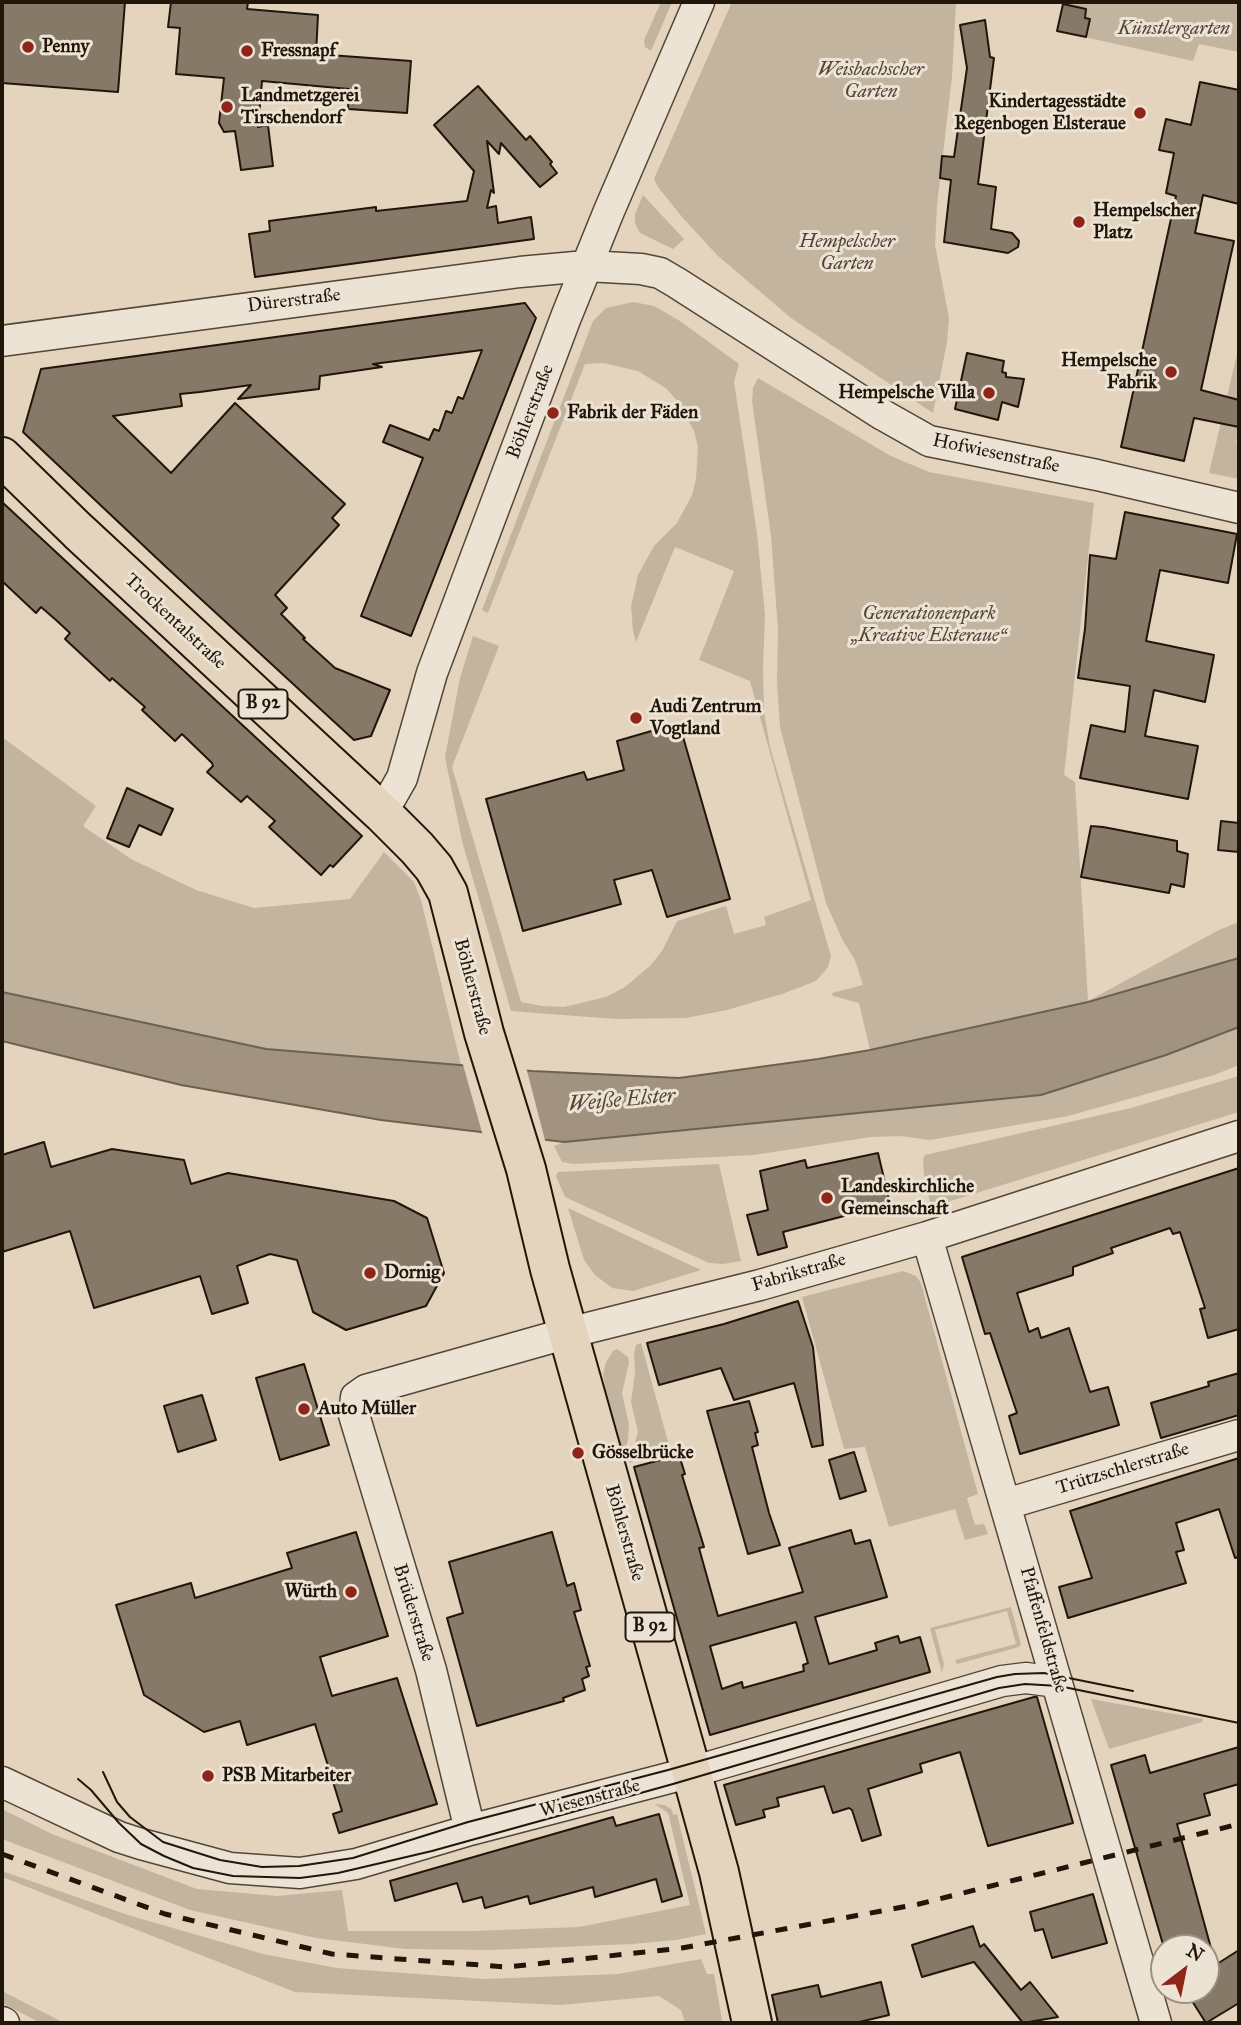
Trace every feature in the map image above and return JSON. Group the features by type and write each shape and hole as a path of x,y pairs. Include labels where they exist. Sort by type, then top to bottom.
{"main road":[{"name":"Trockentalstraße","path":"2,457 382,813"},
{"name":"Böhlerstraße","path":"382,813 434,868 448,893 484,1033 526,1169 568,1333 719,1872 752,2023"}],"street":[{"name":"Böhlerstraße","path":"382,813 402,779 432,673 454,611 586,266 699,2"},
{"name":"Dürerstraße","path":"2,341 471,278 586,266"},
{"name":"Hofwiesenstraße","path":"586,266 641,269 660,273 883,415 929,441 1097,475 1239,508"},
{"name":"Fabrikstraße","path":"356,1397 366,1390 568,1333 760,1284 927,1237 1239,1136"},
{"name":"Pfaffenfeldstraße","path":"927,1237 1156,2023"},
{"name":"Brüderstraße","path":"356,1397 354,1415 430,1670 471,1830"},
{"name":"Trützschlerstraße","path":"1006,1504 1239,1435"},
{"name":"Wiesenstraße","path":"2,1782 119,1837 230,1868 300,1873 356,1864 471,1830 692,1772 1002,1681 1027,1678 1057,1682"}],"green space":[{"path":"661,2 672,2 651,51 645,47 644,40"},
{"path":"732,2 956,2 952,77 935,245 949,318 933,413 791,318 717,255 682,217 654,179"},
{"name":"Künstlergarten","path":"1063,2 1239,2 1239,52 1199,44 1193,61 1057,31"},
{"path":"643,195 684,239 673,249 640,233 635,223 635,214"},
{"path":"633,302 654,306 680,321 739,364 734,382 757,533 765,615 764,712 770,747 831,956 828,967 816,981 727,1010 686,1018 615,1019 511,1011 462,841 445,757 460,678 473,636 499,646 452,767 521,1002 564,1007 606,997 625,987 651,965 662,951 677,921 726,906 734,934 766,925 764,917 811,900 750,681 699,660 734,571 675,547 636,642 631,607 638,575 654,546 677,523 692,495 696,479 698,447 694,431 678,402 667,389 638,371 603,363 585,364 488,613 482,610 593,321 606,308"},
{"path":"1237,354 1239,400 1234,399 1228,425 1239,427 1236,442 1239,444 1239,479 1209,473"},
{"name":"Generationenpark „Kreative Elsteraue“","path":"758,378 891,456 929,472 1094,503 1064,775 1075,782 1088,1001 1219,930 1239,922 1239,958 1088,1002 870,1050 859,1003 833,996 832,993 863,985 855,960 826,903 780,727 778,630 771,536 752,401 753,388"},
{"path":"2,737 96,806 83,826 131,859 196,890 254,908 350,899 384,852 414,882 421,900 461,1065 266,1049 2,992"},
{"path":"1239,1027 1239,1065 1214,1075 1068,1116 930,1140 900,1136 871,1137 754,1155 574,1164 562,1162 554,1146 564,1142 1041,1095 1166,1055"},
{"path":"1239,1076 1239,1112 931,1207 924,1174 925,1155 1131,1108"},
{"path":"719,1164 741,1261 723,1264 709,1263 565,1197 556,1176 558,1172"},
{"path":"568,1208 701,1270 633,1291 612,1288 595,1275 584,1260"},
{"path":"903,1271 916,1276 921,1283 978,1494 967,1498 975,1525 984,1524 988,1534 965,1540 955,1509 889,1527 865,1447 844,1449 802,1297"},
{"path":"641,1343 670,1449 629,1463 638,1432 631,1402 635,1373 634,1353 636,1345"},
{"path":"617,1349 628,1357 629,1363 622,1393 629,1424 628,1440 622,1448 603,1374 606,1362"},
{"path":"1011,1607 1021,1644 1019,1647 957,1664 955,1660 1016,1644 1007,1611 935,1630 944,1664 942,1673 930,1628"},
{"path":"1091,1699 1203,1719 1202,1722 1109,1749"},
{"path":"655,1804 665,1805 672,1810 673,1815 677,1814 706,1934 632,1944 490,1950 405,1949 316,1938 190,1910 2,1839 2,1809 52,1834 197,1889 277,1896 342,1890 348,1931 471,1931 579,1927 690,1905 668,1813"},
{"path":"2,1871 128,1915 263,1954 337,1968 485,1979 618,1974 701,1959 707,1974 714,1974 722,2020 721,2023 685,2023 681,2010 659,1996 560,2005 295,1992 2,1877"},
{"path":"2,1991 64,2023 41,2023 2,2003"}],"water":[{"name":"Weiße Elster","path":"1239,958 1239,1027 1166,1055 1041,1095 564,1142 381,1120 181,1085 2,1041 2,992 266,1049 532,1071 679,1078 870,1050 1088,1002"}],"pier":[{"path":"462,1061 526,1067 546,1144 483,1136"}],"building":[{"path":"2,2 125,2 118,92 2,83"},
{"path":"171,2 248,2 247,9 318,15 316,54 411,61 407,113 348,109 349,89 262,81 258,127 268,125 273,166 241,170 235,131 224,132 219,123 224,78 176,74 180,28 168,27"},
{"path":"1063,4 1086,9 1085,18 1090,19 1086,37 1057,31"},
{"path":"985,20 990,57 994,58 978,184 996,187 991,229 1012,233 1019,241 1018,247 1008,253 944,242 951,180 940,178 942,156 954,157 967,68 960,25"},
{"name":"Hempelsche Fabrik","path":"1200,82 1239,90 1239,204 1203,195 1195,233 1234,241 1201,390 1239,400 1239,427 1194,418 1184,461 1121,447 1176,196 1166,193 1174,153 1159,150 1166,119 1191,125"},
{"path":"478,86 526,140 530,136 552,162 550,164 557,173 540,187 501,143 499,154 487,141 494,193 491,190 487,208 496,206 498,223 531,217 534,239 255,277 249,234 270,231 269,221 376,207 376,211 467,201 474,171 434,125"},
{"path":"525,303 536,318 411,636 361,616 423,458 383,442 390,425 429,440 434,429 439,431 446,411 452,413 458,397 463,399 482,350 373,364 382,367 320,376 319,389 238,399 251,385 180,394 182,406 113,416 171,473 235,403 345,504 332,518 339,525 275,595 287,608 281,614 305,638 303,639 335,668 390,690 371,736 354,740 23,432 41,369"},
{"name":"Hempelsche Villa","path":"967,353 1004,361 1002,372 1006,373 1006,377 1024,379 1018,407 1002,402 998,420 955,409"},
{"path":"2,502 362,836 333,867 330,865 321,875 269,827 275,821 247,796 241,802 207,772 213,766 212,763 182,734 175,741 142,710 145,707 112,678 110,681 65,639 70,633 56,620 41,607 36,613 2,581"},
{"path":"1125,512 1237,534 1228,583 1160,570 1146,641 1214,655 1205,702 1154,690 1145,736 1198,746 1188,799 1080,778 1091,725 1125,732 1130,686 1078,678 1085,629 1090,555 1116,559"},
{"path":"679,723 730,899 667,917 652,870 614,880 621,904 523,931 486,799 584,772 587,780 624,770 617,741"},
{"path":"127,788 173,809 161,835 139,825 129,847 107,838"},
{"path":"1221,821 1239,823 1239,852 1218,850"},
{"path":"1091,826 1177,841 1177,851 1188,854 1184,887 1171,884 1169,893 1081,877"},
{"path":"44,1142 51,1167 112,1149 184,1160 191,1184 228,1173 394,1201 427,1218 444,1273 426,1306 346,1330 313,1312 297,1260 270,1254 237,1266 248,1303 212,1314 200,1276 94,1308 70,1231 2,1252 2,1155"},
{"name":"Landeskirchliche Gemeinschaft","path":"878,1153 890,1204 783,1232 787,1247 758,1255 747,1215 768,1210 760,1171 805,1160 807,1168"},
{"path":"1239,1168 1239,1329 1208,1338 1200,1309 1205,1308 1180,1232 1173,1234 1170,1228 1111,1248 1113,1253 1073,1267 1073,1275 1017,1293 1029,1332 1038,1328 1041,1338 1069,1328 1090,1392 1108,1387 1119,1425 1020,1454 1009,1416 1017,1413 990,1333 985,1334 962,1257"},
{"path":"798,1301 813,1347 823,1445 812,1447 794,1383 734,1400 721,1368 659,1385 647,1343 724,1324"},
{"path":"304,1364 329,1445 280,1460 256,1378"},
{"path":"1239,1373 1239,1415 1161,1438 1151,1403 1209,1386 1208,1382"},
{"path":"202,1395 216,1440 178,1452 164,1406"},
{"path":"749,1401 758,1432 755,1433 758,1445 752,1447 780,1545 748,1554 707,1411"},
{"path":"854,1452 866,1491 840,1499 829,1460"},
{"path":"679,1455 685,1474 682,1475 704,1547 699,1548 718,1616 803,1592 789,1548 851,1530 855,1544 870,1540 887,1597 815,1617 829,1664 877,1650 875,1643 898,1636 900,1643 920,1637 930,1672 710,1735 634,1467","holes":["796,1622 808,1663 803,1665 804,1671 743,1688 742,1682 722,1689 710,1646"]},
{"path":"1239,1458 1239,1557 1235,1558 1219,1509 1176,1523 1184,1550 1176,1552 1186,1583 1068,1618 1059,1587 1092,1578 1070,1511"},
{"path":"356,1532 388,1636 320,1657 332,1696 397,1678 437,1804 339,1833 333,1814 342,1811 315,1724 247,1745 240,1721 204,1732 144,1695 116,1605 191,1583 195,1598 292,1568 287,1553"},
{"path":"552,1532 567,1586 574,1583 581,1610 574,1612 590,1666 586,1667 589,1676 582,1679 585,1690 563,1698 564,1701 477,1726 447,1618 463,1613 449,1562"},
{"path":"1037,1697 1073,1823 988,1846 960,1752 920,1764 922,1772 868,1789 881,1835 862,1841 852,1810 849,1808 833,1813 824,1786 777,1798 779,1806 763,1810 765,1817 736,1825 724,1785"},
{"path":"1239,1747 1239,1784 1204,1794 1210,1815 1177,1824 1207,1934 1160,1934 1111,1765 1145,1755 1150,1773"},
{"path":"659,1814 682,1896 662,1902 656,1879 595,1897 593,1887 530,1904 528,1896 485,1908 482,1897 463,1902 457,1883 395,1901 390,1881 613,1817 616,1826"},
{"path":"1093,1894 1107,1943 1052,1958 1043,1929 1035,1931 1030,1912"},
{"path":"973,1926 980,1947 984,1944 1021,1990 1030,1982 1058,2017 1023,2023 974,1962 922,1977 912,1945"},
{"path":"1239,1950 1239,2003 1206,2023 1194,2004 1220,2004 1220,1962"},
{"path":"881,1982 889,2015 855,2023 778,2023 772,1995 818,1985 821,1997"}],"tram line":[{"path":"103,1772 117,1802 130,1817 163,1842 220,1860 262,1867 299,1866 353,1858 468,1822 668,1770 997,1677 1044,1673 1133,1691"},
{"path":"78,1779 141,1844 164,1856 193,1868 233,1876 300,1878 338,1873 432,1851 673,1784 999,1688 1025,1684 1059,1686 1239,1723"}],"railway":[{"path":"2,1854 165,1914 332,1954 507,1967 682,1948 919,1904 1239,1824"}],"place":[{"name":"Penny","path":"28,47"},
{"name":"Fressnapf","path":"247,51"},
{"name":"Landmetzgerei Tirschendorf","path":"227,107"},
{"name":"Kindertagesstädte Regenbogen Elsteraue","path":"1140,113"},
{"name":"Hempelscher Platz","path":"1079,222"},
{"name":"Hempelsche Fabrik","path":"1171,372"},
{"name":"Hempelsche Villa","path":"989,393"},
{"name":"Fabrik der Fäden","path":"553,413"},
{"name":"Audi Zentrum Vogtland","path":"636,718"},
{"name":"Landeskirchliche Gemeinschaft","path":"827,1198"},
{"name":"Dornig","path":"370,1273"},
{"name":"Auto Müller","path":"304,1409"},
{"name":"Gösselbrücke","path":"578,1453"},
{"name":"Würth","path":"351,1592"},
{"name":"PSB Mitarbeiter","path":"208,1776"}],"park label":[{"name":"Weisbachscher Garten","path":"871,81"},
{"name":"Hempelscher Garten","path":"847,253"}]}
